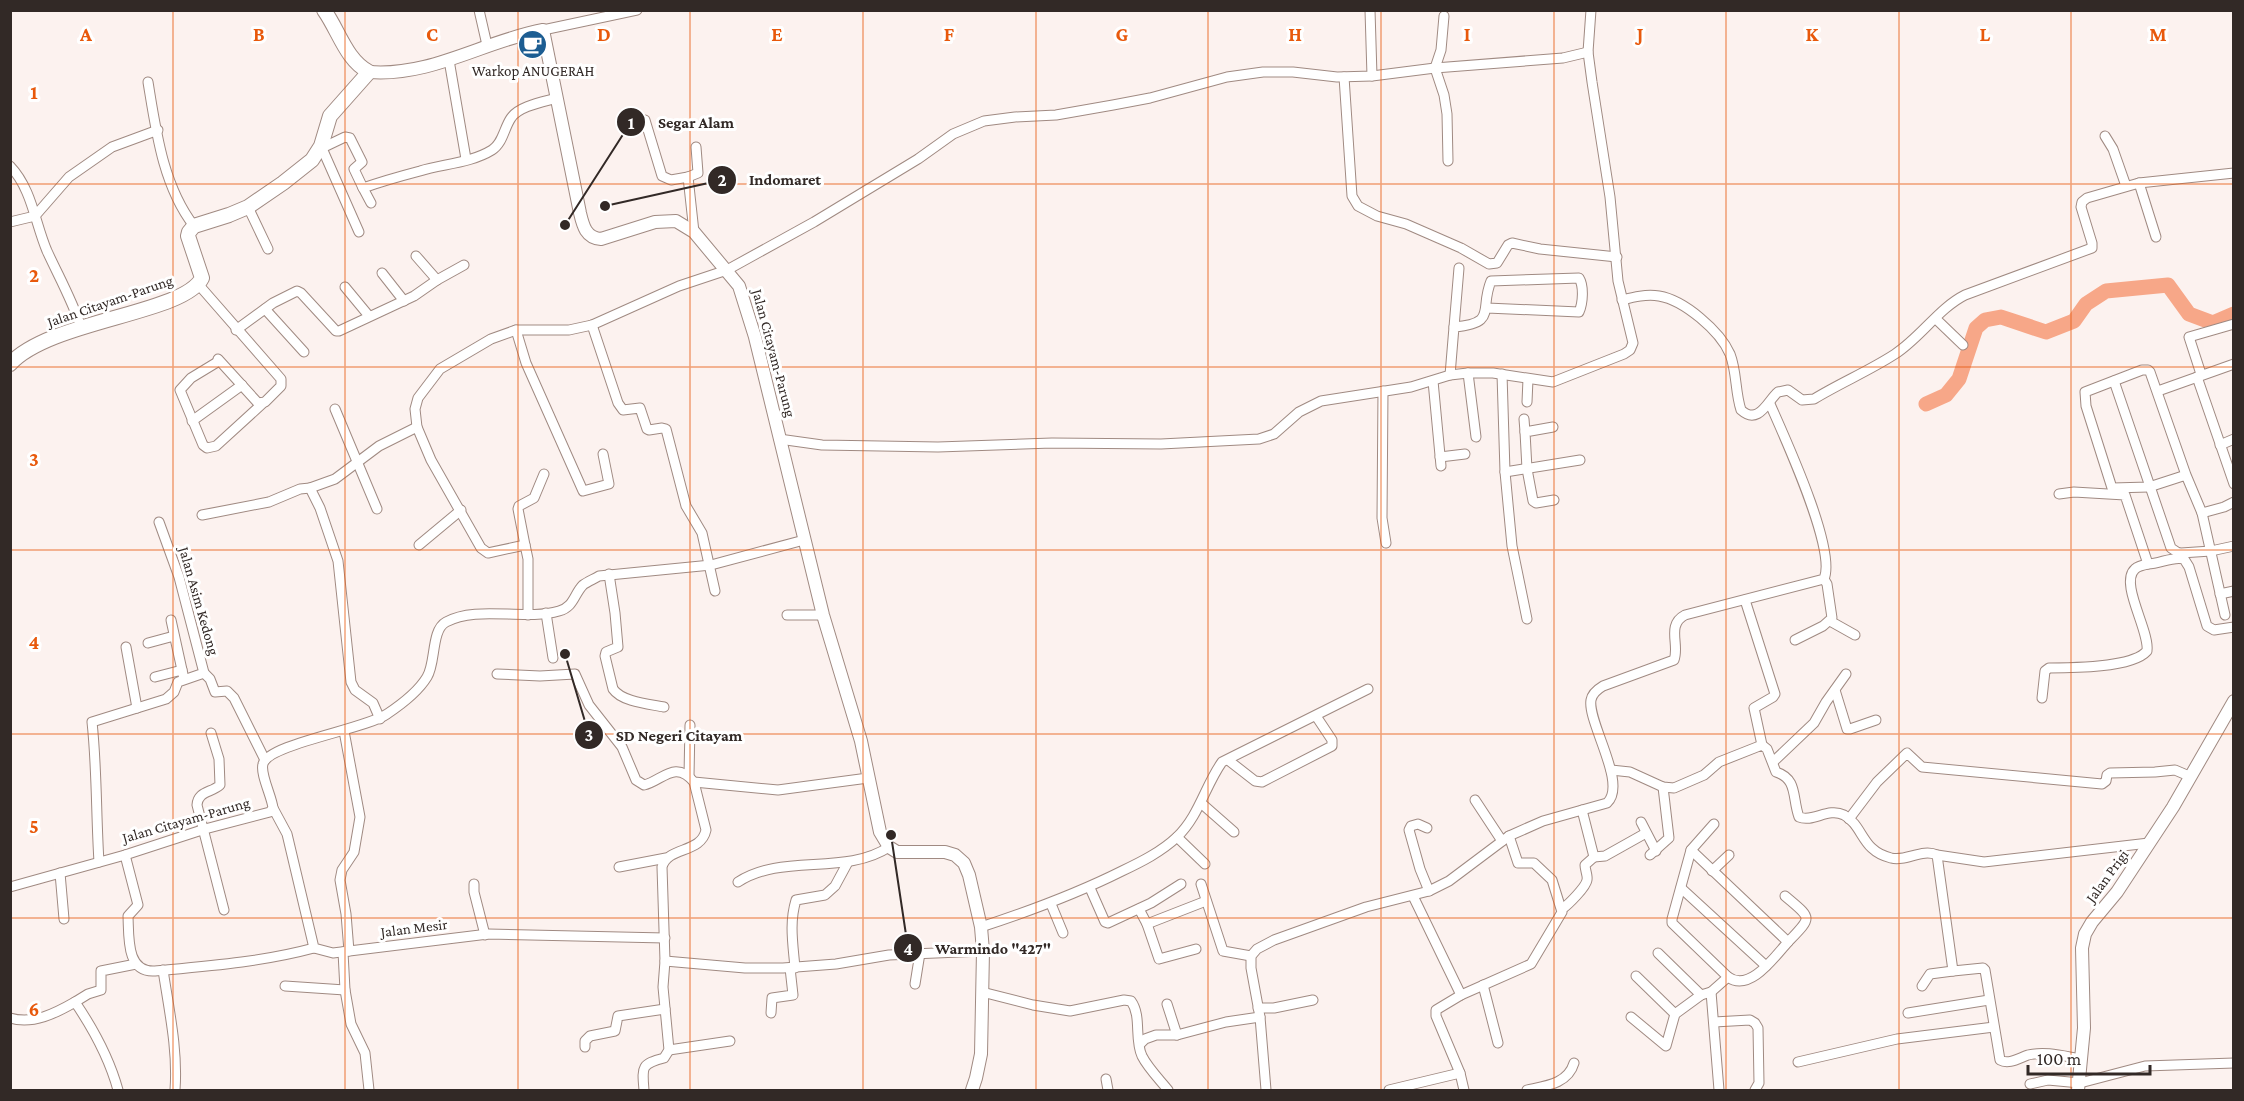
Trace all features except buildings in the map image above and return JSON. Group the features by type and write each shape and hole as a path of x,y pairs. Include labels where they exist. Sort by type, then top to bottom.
{"main road":[{"path":"198,284 202,276 188,236 189,232 194,226 248,207 312,160 321,147 330,116 369,72 350,54 324,10"},
{"name":"Jalan Citayam-Parung","path":"10,364 36,344 81,327 156,306 179,296 198,284"}],"street":[{"path":"479,10 487,45"},
{"path":"369,72 408,70 449,60 487,45 543,30 637,10"},
{"path":"1370,10 1372,76"},
{"path":"779,440 831,446 938,447 1052,443 1128,445 1259,439 1274,434 1310,406 1321,401 1468,373 1502,374 1553,382 1582,372 1630,350 1633,343 1618,280 1610,197 1588,52 1591,10"},
{"path":"1444,16 1441,50 1435,68 1444,95 1447,114 1448,161"},
{"name":"Jalan Citayam-Parung","path":"543,30 580,213 586,232 601,239 655,222 676,221 694,232 739,286 746,304 823,615 861,741 876,821 889,847"},
{"path":"525,545 485,552 431,460 417,427 418,398 433,375 446,364 491,339 516,330 569,330 592,326 679,286 728,270 918,159 953,134 984,121 1056,115 1122,103 1249,73 1293,72 1344,77 1372,76 1435,68 1563,58 1588,52"},
{"path":"449,60 466,159"},
{"path":"1344,77 1352,196 1358,206 1377,216 1406,224 1461,248 1489,264 1497,263 1508,245 1512,243 1540,249 1617,257"},
{"path":"148,82 172,190 194,226"},
{"path":"363,188 395,177 400,178 481,156 497,146 511,117 519,111 557,98"},
{"path":"645,120 662,176 671,180 698,173 696,147"},
{"path":"10,222 35,216 61,185 80,168 112,147 158,130"},
{"path":"2105,136 2113,148 2126,186"},
{"path":"359,232 321,147 345,137 350,138 362,162 354,169 371,203"},
{"path":"10,166 26,190 48,253 65,284 81,327"},
{"path":"1622,300 1638,296 1659,296 1673,300 1687,308 1721,339 1730,355 1741,410 1752,414 1763,410 1770,404 1773,396 1782,390 1788,390 1802,400 1814,399 1894,355 1925,330 1951,303 1965,295 2092,248 2081,211 2082,202 2091,196 2139,183 2234,173"},
{"path":"688,177 694,232"},
{"path":"2139,183 2156,237"},
{"path":"248,207 268,249"},
{"path":"416,256 437,280"},
{"path":"237,330 284,296 297,291 336,331 339,331 405,301 464,265"},
{"path":"1450,375 1459,268"},
{"path":"382,273 405,301"},
{"path":"1454,327 1474,324 1482,319 1487,308 1489,284 1493,280 1579,278 1582,283 1582,304 1579,312 1487,308"},
{"path":"198,284 282,382 278,390 248,418 211,448 203,445 181,393 182,386 219,360 258,403 262,404"},
{"path":"345,286 369,316"},
{"path":"265,309 304,352"},
{"path":"1936,319 1963,345"},
{"path":"2234,324 2190,337 2199,375 2234,484"},
{"path":"592,326 618,403 623,410 640,408 647,429 666,429 676,459 686,506 702,533 715,591"},
{"path":"516,330 526,363 583,491 609,484 603,454"},
{"path":"2158,391 2234,364"},
{"path":"2186,475 2149,487 2114,490 2084,397 2088,389 2148,370 2153,376 2186,475 2202,513 2225,615"},
{"path":"1468,373 1476,437"},
{"path":"1502,374 1505,472 1512,546 1527,619"},
{"path":"1527,402 1528,379"},
{"path":"1433,381 1441,462 1465,454"},
{"path":"2114,381 2149,487 2174,551 2181,553 2211,551 2234,546"},
{"path":"192,421 242,385"},
{"path":"1383,391 1382,518 1386,543"},
{"path":"1770,404 1809,496 1827,564 1824,579 1832,610 1830,621 1795,640"},
{"path":"335,409 377,509"},
{"path":"1524,419 1527,469 1534,502 1554,500"},
{"path":"202,515 269,502 335,479 379,446 417,427"},
{"path":"1525,432 1553,427"},
{"path":"2220,445 2234,439"},
{"path":"1505,472 1580,460"},
{"path":"528,615 528,559 518,509 519,506 534,498 544,474"},
{"path":"310,489 320,508 338,561 351,682 355,690 373,703 380,720"},
{"path":"2059,494 2074,492 2126,495 2148,564"},
{"path":"2202,513 2234,502"},
{"path":"419,545 460,510"},
{"name":"Jalan Asim Kedong","path":"99,862 95,789 97,759 92,722 166,699 174,692 183,675 204,673 179,577 159,522"},
{"path":"204,673 208,675 215,692 227,692 234,698 265,760 272,754 293,745 380,720 411,696 428,677 438,633 445,622 472,616 546,613 566,608 583,586 599,576 711,565 804,540"},
{"path":"2042,698 2043,676 2049,668 2099,667 2139,657 2148,651 2130,581 2133,570 2137,567 2178,558 2184,559 2189,567 2207,626 2214,630 2234,627"},
{"path":"609,574 618,647 605,653 613,689 624,697 664,707"},
{"path":"1266,1090 1259,1013 1251,968 1251,956 1263,945 1366,907 1429,891 1449,881 1505,839 1543,821 1607,803 1613,793 1611,770 1591,704 1595,693 1603,686 1674,660 1676,654 1674,632 1681,617 1824,579"},
{"path":"2220,594 2234,591"},
{"path":"1745,600 1775,694 1773,698 1754,708 1762,745 1773,762 1776,772 1786,775 1790,781 1798,817 1806,819 1833,812 1849,819 1868,846 1896,859 1926,853 1984,862 2149,843"},
{"path":"546,613 553,658"},
{"path":"787,615 823,615"},
{"path":"155,677 183,675 171,620"},
{"path":"1830,621 1855,635"},
{"path":"148,643 174,636"},
{"path":"126,647 137,708"},
{"path":"497,674 540,676 575,674 589,705 622,747 639,784 649,784 668,772 677,772 691,779 767,791 868,778"},
{"path":"1773,762 1814,723 1846,674"},
{"path":"981,927 1051,904 1090,888 1144,860 1178,837 1201,803 1222,762 1368,689"},
{"path":"1835,690 1847,729 1876,720"},
{"name":"Jalan Prigi","path":"2079,1087 2084,1028 2082,948 2085,934 2117,892 2149,843 2234,701"},
{"path":"1228,760 1255,781 1262,782 1332,746 1332,740 1316,716"},
{"path":"619,867 666,858 698,844 705,834 705,825 691,779 690,725"},
{"path":"344,731 360,817 354,852 342,870 340,880 346,914 345,990 351,1024 365,1053 369,1090"},
{"path":"211,733 219,759 220,785 203,794 197,801 224,910"},
{"path":"1611,770 1630,772 1663,787 1678,786 1704,775 1719,762 1762,745"},
{"path":"1849,819 1877,782 1907,753 1922,767 2102,784 2110,772 2175,770 2189,776"},
{"name":"Jalan Citayam-Parung","path":"10,887 125,855 205,829 266,814 273,808 262,770 265,760"},
{"path":"1641,822 1653,853 1669,838 1663,787"},
{"path":"1464,1090 1460,1073 1435,1013 1436,1010 1461,994 1531,964 1559,920 1562,909 1555,886 1549,876 1534,862 1516,862 1505,839 1475,800"},
{"path":"1201,803 1234,831"},
{"path":"125,855 138,905 128,916 130,954 136,964 147,972 240,963 285,956 314,948 287,834 273,808"},
{"path":"1582,810 1594,857"},
{"path":"1427,828 1418,824 1411,826 1409,830 1429,891"},
{"path":"1714,824 1691,850 1672,914 1672,923 1728,977 1737,981 1753,978 1806,924 1806,914 1785,896"},
{"path":"1562,909 1586,883 1588,878 1585,866 1594,857 1605,856 1646,833"},
{"path":"1178,837 1205,864"},
{"path":"738,882 755,872 805,864 848,862 877,855 889,847 897,852 945,852 960,858 969,875 981,927 983,951 981,1054 972,1090"},
{"path":"1691,850 1788,942"},
{"path":"1712,871 1729,855"},
{"path":"1937,855 1953,971"},
{"path":"644,1090 642,1074 645,1066 664,1058 669,1050 663,987 665,938 662,872 666,858"},
{"path":"771,1013 772,998 793,993 791,933 795,900 825,896 835,886 848,862"},
{"path":"60,873 64,919"},
{"path":"474,884 485,935"},
{"path":"1090,888 1107,923 1139,909 1181,884"},
{"path":"1201,884 1223,951 1251,956"},
{"path":"1681,888 1766,966"},
{"path":"1413,896 1461,994"},
{"path":"1147,924 1206,901"},
{"path":"1051,904 1063,933"},
{"path":"1139,909 1147,924 1159,959 1196,949"},
{"name":"Jalan Mesir","path":"314,948 333,953 485,935 665,938"},
{"path":"665,961 745,968 793,968 836,964 889,955 983,951"},
{"path":"915,984 920,953"},
{"path":"1658,953 1701,995"},
{"path":"10,1018 31,1020 58,1011 88,994 101,990 101,972 136,964"},
{"path":"1922,986 1930,974 1983,968 1999,1056 2003,1062 2044,1053 2081,1059"},
{"path":"163,970 173,1031 176,1064 175,1090"},
{"path":"1636,976 1675,1014"},
{"path":"1631,1017 1664,1047 1667,1045 1675,1014 1701,995 1711,992 1728,977"},
{"path":"1483,985 1498,1043"},
{"path":"285,986 345,990"},
{"path":"982,992 1070,1011 1128,1000 1134,1006 1142,1056 1168,1090"},
{"path":"1711,992 1719,1090"},
{"path":"1140,1044 1145,1039 1156,1035 1177,1035 1274,1008 1313,1000"},
{"path":"1908,1013 1989,1000"},
{"path":"75,1002 92,1025 106,1054 118,1090"},
{"path":"1167,1004 1177,1035"},
{"path":"585,1047 588,1037 615,1031 618,1016 665,1009"},
{"path":"1714,1022 1750,1020 1755,1023 1758,1028 1759,1083 1755,1090"},
{"path":"1798,1062 1898,1039 1994,1028"},
{"path":"669,1050 730,1041"},
{"path":"1527,1090 1562,1081 1569,1074 1574,1063"},
{"path":"2030,1084 2048,1080 2079,1087 2145,1066 2234,1063"},
{"path":"1389,1090 1409,1088 1460,1073"},
{"path":"1106,1079 1108,1090"}],"waterway":[{"path":"1926,404 1946,395 1959,379 1976,328 1985,320 2001,317 2046,332 2074,321 2086,304 2106,291 2168,285 2189,314 2213,323 2234,314"}],"place":[{"name":"Warkop ANUGERAH","path":"533,44"},
{"name":"Indomaret","path":"605,206"},
{"name":"Segar Alam","path":"565,225"},
{"name":"SD Negeri Citayam","path":"565,654"},
{"name":"Warmindo \"427\"","path":"891,835"}]}
